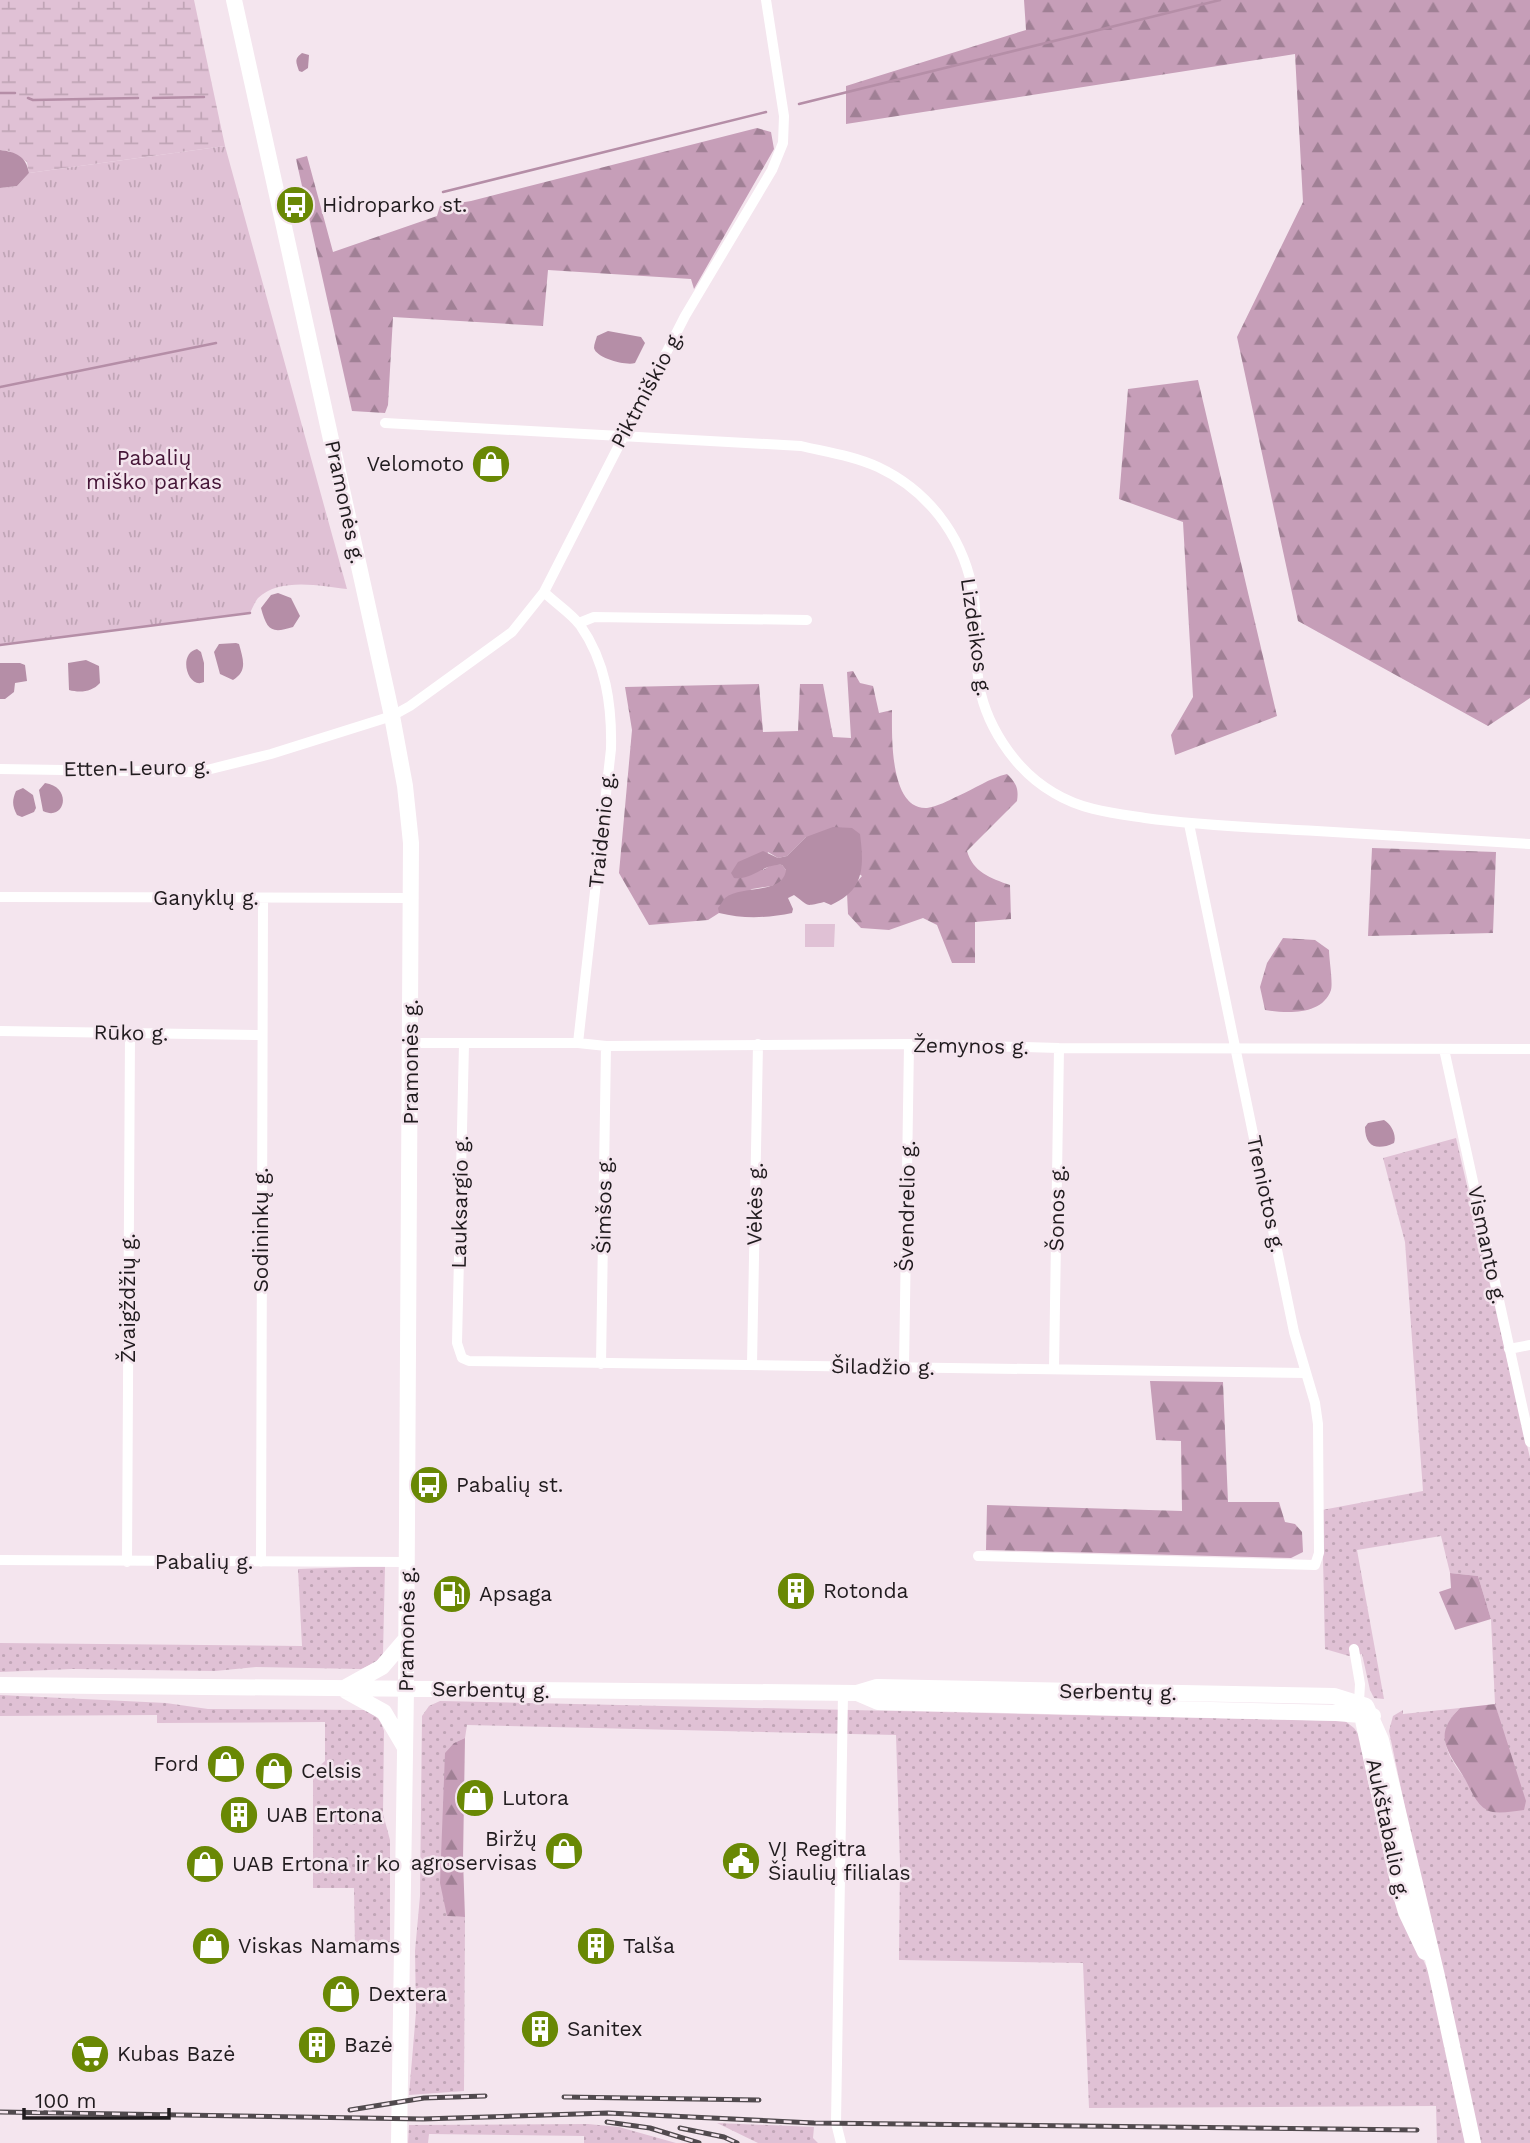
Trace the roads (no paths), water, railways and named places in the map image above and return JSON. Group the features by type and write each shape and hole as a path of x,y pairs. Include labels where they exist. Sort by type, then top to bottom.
{"main road":[{"name":"Pramonės g.","path":"234,0 392,716 409,816 412,1044 399,2143"},
{"path":"342,1689 382,1667 407,1639"},
{"name":"Serbentų g.","path":"0,1685 850,1693 890,1687 1335,1696 1365,1712"},
{"path":"342,1689 384,1712 405,1748"},
{"name":"Aukštabalio g.","path":"1365,1712 1401,1895 1406,1912 1437,1976 1473,2143"}],"street":[{"name":"Piktmiškio g.","path":"392,716 410,706 512,632 544,592 685,316 772,170 783,143 784,116 766,0"},
{"name":"Lizdeikos g.","path":"385,423 802,446 844,455 876,466 898,477 920,493 949,528 972,587 978,679 987,711 1005,748 1023,769 1053,793 1090,810 1189,824 1530,844"},
{"name":"Traidenio g.","path":"544,592 579,623 600,663 608,688 612,715 610,762 578,1042"},
{"path":"579,623 594,617 807,620"},
{"name":"Etten-Leuro g.","path":"0,769 207,770 392,716"},
{"name":"Treniotos g.","path":"978,1556 1315,1565 1319,1553 1318,1424 1315,1403 1294,1332 1189,824"},
{"name":"Ganyklų g.","path":"0,897 412,898"},
{"name":"Sodininkų g.","path":"261,1562 263,898"},
{"name":"Rūko g.","path":"0,1031 261,1035"},
{"name":"Žvaigždžių g.","path":"127,1562 130,1033"},
{"name":"Žemynos g.","path":"412,1044 578,1042 606,1046 909,1044 1059,1048 1530,1049"},
{"name":"Lauksargio g.","path":"462,1358 457,1342 464,1044"},
{"name":"Vėkės g.","path":"752,1364 758,1044"},
{"name":"Švendrelio g.","path":"904,1368 909,1044"},
{"name":"Šimšos g.","path":"601,1364 606,1046"},
{"name":"Šonos g.","path":"1054,1369 1059,1048"},
{"name":"Vismanto g.","path":"1444,1049 1530,1442"},
{"path":"1509,1349 1530,1345"},
{"name":"Šiladžio g.","path":"462,1358 469,1361 601,1364 1305,1373"},
{"name":"Pabalių g.","path":"0,1560 407,1562"},
{"path":"1354,1649 1365,1712"},
{"path":"841,2143 836,2123 850,1693"}],"waterway":[{"path":"799,104 1220,0"},
{"path":"0,93 15,93"},
{"path":"153,98 204,97"},
{"path":"28,98 138,98"},
{"path":"443,192 766,112"},
{"path":"0,387 216,343"},
{"path":"0,645 250,613"}],"railway":[{"path":"350,2110 424,2098 485,2096"},
{"path":"564,2097 759,2100"},
{"path":"0,2112 423,2119 608,2113 814,2123 1417,2130"},
{"path":"607,2122 650,2128 699,2143"},
{"path":"680,2128 724,2137 737,2143"}],"place":[{"name":"Hidroparko st.","path":"295,205"},
{"name":"Velomoto","path":"491,464"},
{"name":"Pabalių st.","path":"429,1485"},
{"name":"Rotonda","path":"796,1591"},
{"name":"Apsaga","path":"452,1594"},
{"name":"Ford","path":"226,1764"},
{"name":"Celsis","path":"274,1771"},
{"name":"Lutora","path":"475,1798"},
{"name":"UAB Ertona","path":"239,1815"},
{"name":"Biržų agroservisas","path":"564,1851"},
{"name":"VĮ Regitra Šiaulių filialas","path":"741,1861"},
{"name":"UAB Ertona ir ko","path":"205,1864"},
{"name":"Viskas Namams","path":"211,1946"},
{"name":"Talša","path":"596,1946"},
{"name":"Dextera","path":"341,1994"},
{"name":"Sanitex","path":"540,2029"},
{"name":"Bazė","path":"317,2045"},
{"name":"Kubas Bazė","path":"90,2054"}],"park label":[{"name":"Pabalių miško parkas","path":"154,470"}]}
